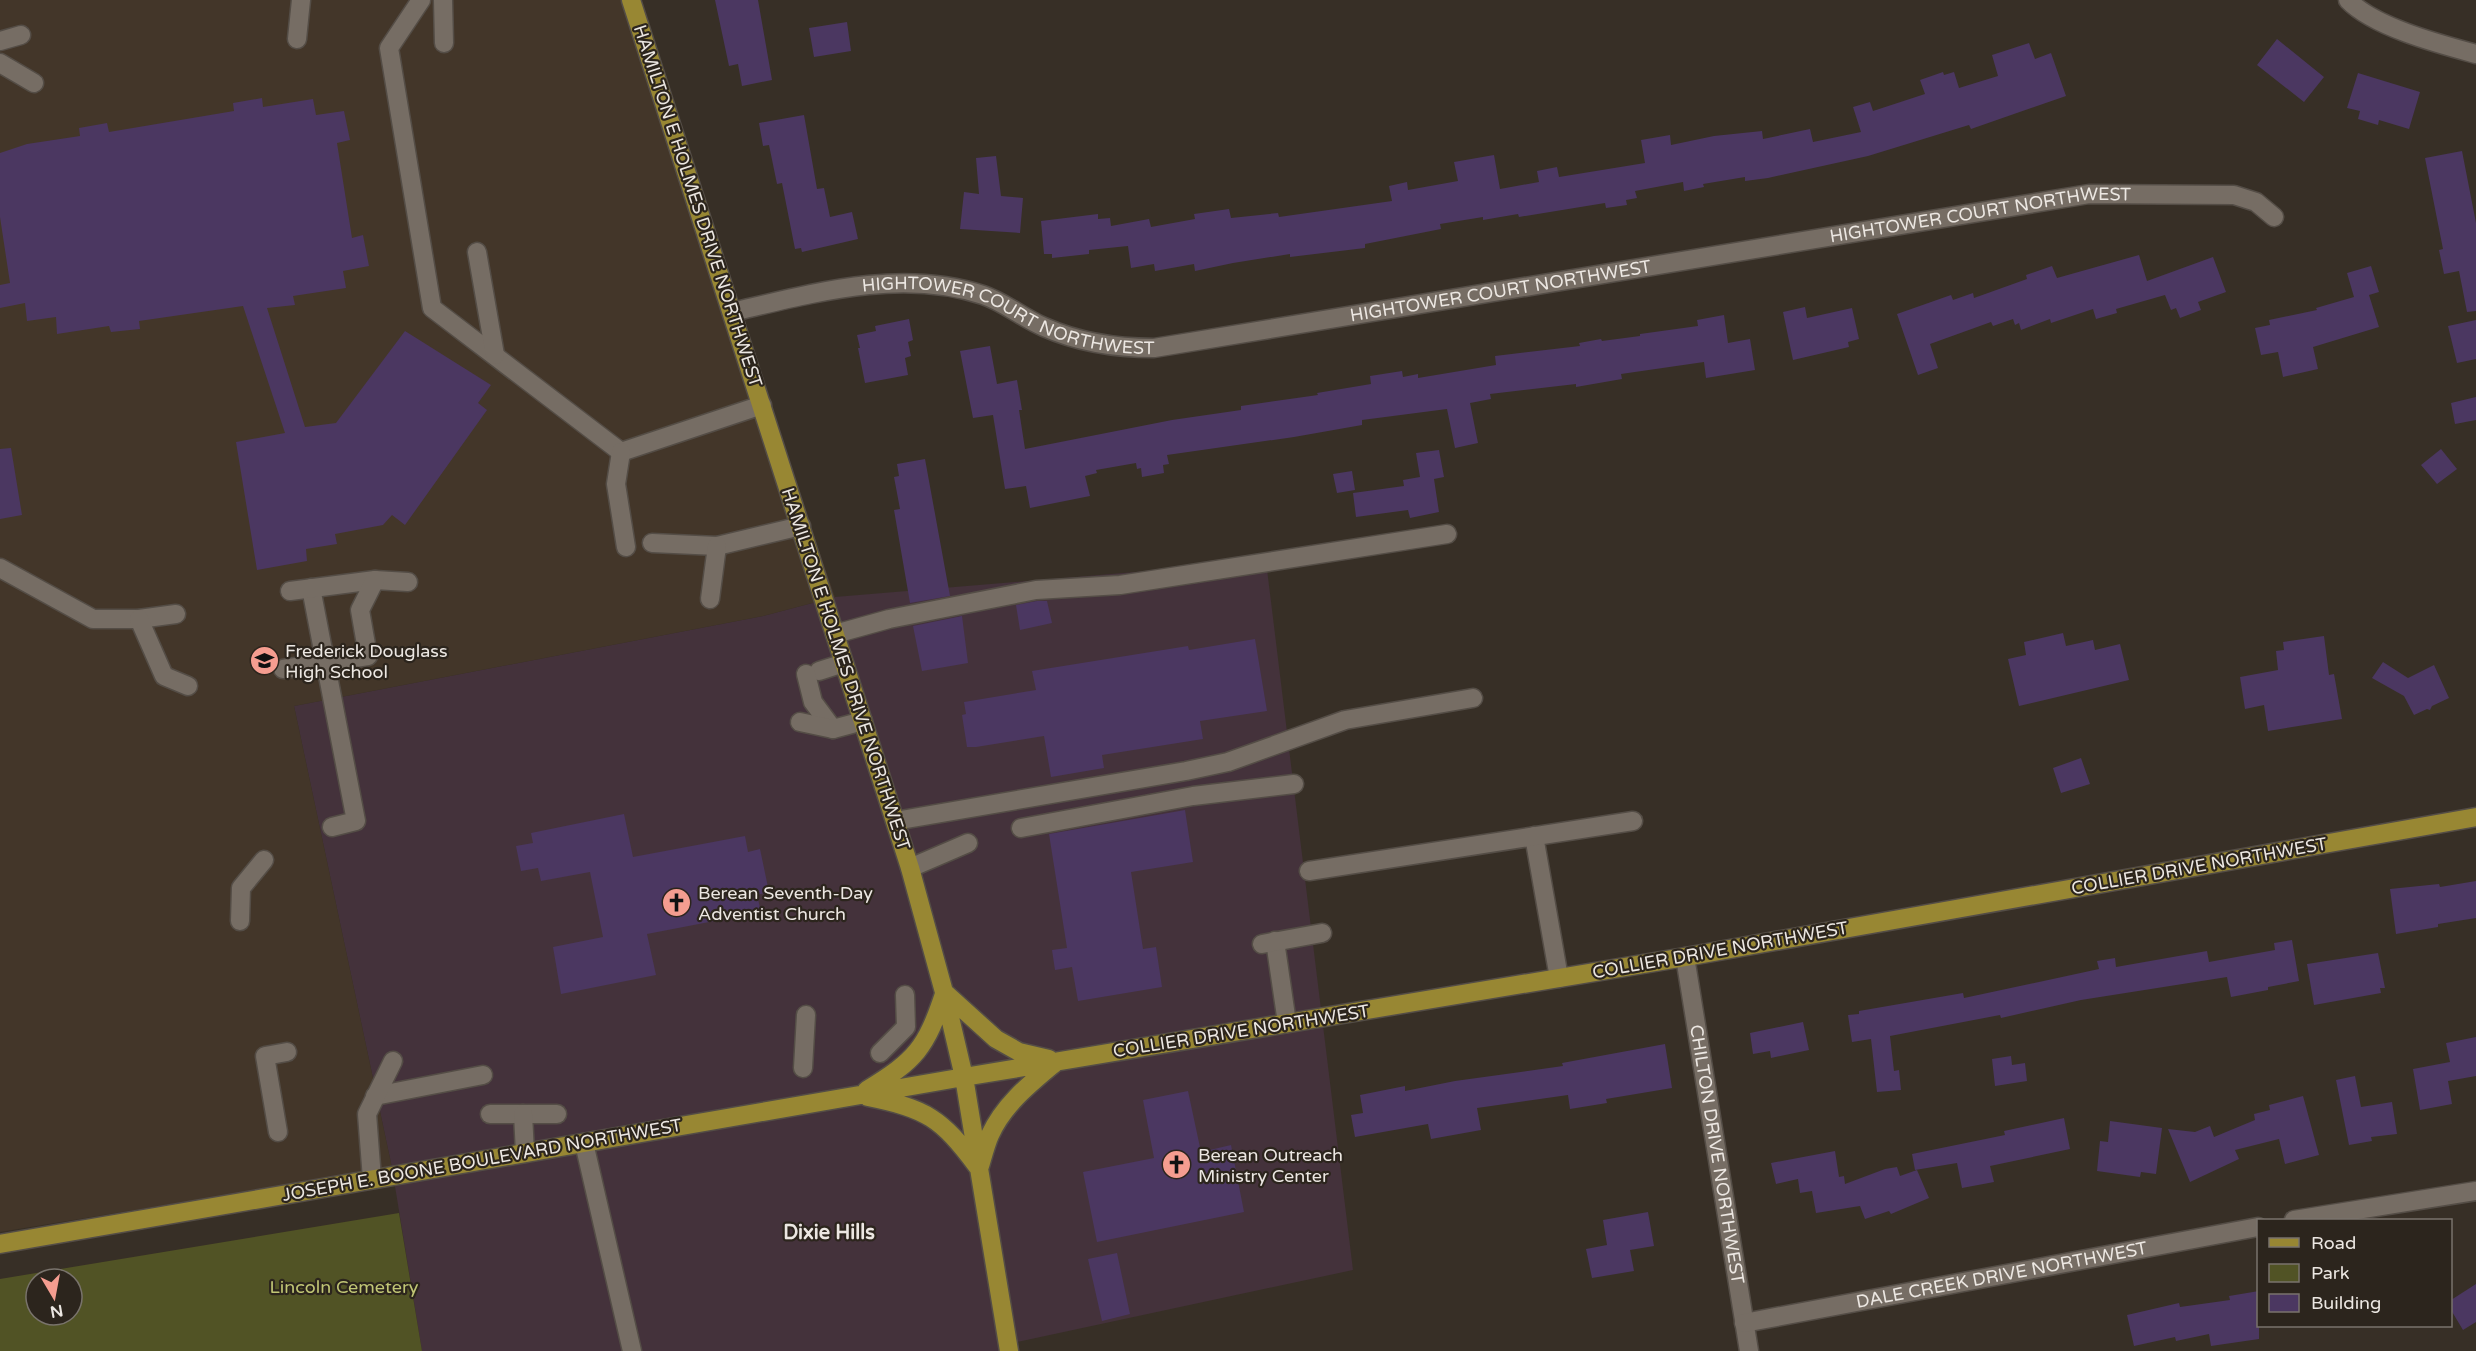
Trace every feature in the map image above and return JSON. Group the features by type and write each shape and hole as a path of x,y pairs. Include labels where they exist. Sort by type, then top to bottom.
{"main road":[{"name":"HAMILTON E HOLMES DRIVE NORTHWEST","path":"631,0 910,868 944,992 964,1077 1010,1351"},
{"name":"COLLIER DRIVE NORTHWEST","path":"964,1077 1685,957 2476,817"},
{"path":"857,1095 898,1071 920,1049 933,1028 944,992 996,1039 1019,1052 1057,1061"},
{"path":"979,1168 990,1134 1002,1115 1025,1088 1057,1061"},
{"name":"JOSEPH E. BOONE BOULEVARD NORTHWEST","path":"0,1244 964,1077"},
{"path":"857,1095 908,1105 934,1119 955,1137 979,1168"}],"street":[{"path":"297,39 301,0"},
{"path":"421,0 389,48 432,308 621,452"},
{"path":"443,0 444,43"},
{"path":"2348,0 2371,17 2395,28 2476,54"},
{"path":"0,41 21,35"},
{"path":"0,63 34,83"},
{"name":"HIGHTOWER COURT NORTHWEST","path":"732,312 822,292 892,282 928,282 984,295 1043,327 1078,340 1116,348 1154,348 2089,194 2234,195 2256,202 2274,218"},
{"path":"477,252 495,355"},
{"path":"621,452 762,405"},
{"path":"621,452 616,484 626,547"},
{"path":"652,543 717,546 801,526"},
{"path":"835,634 889,619 1036,590 1120,585 1448,534"},
{"path":"710,599 717,546"},
{"path":"0,568 93,619 140,619 176,614"},
{"path":"290,591 375,580 408,582"},
{"path":"282,669 368,656 360,610 375,580"},
{"path":"311,588 356,821 332,827"},
{"path":"140,619 164,675 188,686"},
{"path":"833,729 813,702 813,673 844,663"},
{"path":"895,821 1186,771 1228,762 1345,720 1473,698"},
{"path":"800,722 833,729 863,721"},
{"path":"1021,828 1194,796 1294,784"},
{"path":"1309,871 1633,821"},
{"path":"1534,836 1559,978"},
{"path":"910,868 968,843"},
{"path":"240,921 241,888 264,860"},
{"path":"1287,1023 1269,942 1322,933"},
{"name":"CHILTON DRIVE NORTHWEST","path":"1685,957 1749,1351"},
{"path":"880,1053 906,1027 905,995"},
{"path":"803,1068 806,1015"},
{"path":"278,1132 264,1056 287,1053"},
{"path":"372,1179 367,1114 393,1061"},
{"path":"375,1096 483,1075"},
{"path":"490,1114 557,1114"},
{"path":"523,1114 525,1153"},
{"path":"584,1143 632,1351"},
{"path":"2306,1219 2476,1191"},
{"name":"DALE CREEK DRIVE NORTHWEST","path":"1744,1323 2257,1227"}],"shaded area":[{"name":"Frederick Douglass High School","path":"0,0 630,0 835,597 763,616 294,706 392,1168 0,1232"},
{"path":"1266,561 1353,1270 998,1346 999,1351 422,1351 392,1168 294,706 763,616 835,597"}],"green space":[{"name":"Lincoln Cemetery","path":"399,1213 422,1351 0,1351 0,1279 24,1275 24,1327 84,1327 84,1267 73,1267"}],"building":[{"path":"715,0 758,0 772,80 742,86 738,64 729,66"},
{"path":"847,22 851,51 814,57 809,28"},
{"path":"2277,39 2324,77 2304,102 2257,65"},
{"path":"2029,43 2035,59 2051,53 2066,96 1971,129 1969,125 1868,156 1768,178 1745,181 1745,177 1703,184 1704,187 1684,191 1683,182 1635,191 1637,198 1626,200 1627,205 1606,208 1605,203 1519,217 1518,214 1483,220 1483,217 1440,224 1441,229 1365,244 1365,248 1290,257 1290,254 1195,271 1194,264 1155,271 1154,264 1131,268 1128,246 1089,250 1089,254 1052,258 1052,254 1044,254 1041,221 1098,214 1098,219 1110,218 1111,226 1149,219 1151,227 1195,219 1194,214 1229,209 1231,218 1278,213 1279,217 1392,201 1389,186 1407,182 1408,190 1458,181 1454,162 1494,155 1500,189 1539,182 1537,171 1557,167 1559,177 1645,163 1641,140 1670,135 1671,145 1714,136 1762,131 1763,139 1810,129 1813,142 1861,132 1853,107 1870,102 1873,111 1925,94 1920,80 1943,72 1944,75 1954,72 1959,88 1998,76 1992,55"},
{"path":"2358,73 2420,92 2409,129 2379,120 2378,125 2358,119 2360,111 2347,108"},
{"path":"262,98 263,107 313,99 316,115 344,111 350,140 337,143 352,238 363,235 369,266 343,271 346,288 293,296 295,305 267,308 305,427 336,423 405,331 491,385 478,403 487,410 405,525 392,515 383,525 335,534 337,544 306,549 307,561 257,570 236,442 285,433 243,306 139,321 140,329 111,332 109,326 57,334 56,317 27,321 25,303 0,308 0,285 10,283 0,217 0,153 27,144 80,136 79,128 107,123 109,132 234,111 233,103"},
{"path":"804,115 817,189 824,188 830,217 852,212 858,239 802,252 801,248 795,249 782,183 777,184 769,145 763,146 759,123"},
{"path":"2462,151 2476,223 2476,311 2467,312 2459,271 2444,274 2439,250 2443,249 2425,158"},
{"path":"996,156 1001,196 1023,198 1020,233 960,229 964,192 979,194 976,158"},
{"path":"2139,255 2147,281 2213,257 2226,292 2198,302 2201,310 2180,318 2176,308 2171,310 2165,295 2116,309 2117,313 2096,319 2093,309 2051,323 2050,319 2021,330 2019,323 2015,325 2013,319 1993,326 1991,322 1930,344 1938,368 1918,375 1897,314 1951,295 1953,300 1973,293 1974,298 2027,279 2026,275 2052,266 2057,278"},
{"path":"2371,266 2379,292 2369,295 2379,327 2313,347 2318,369 2283,377 2278,352 2261,355 2255,328 2270,325 2269,320 2317,310 2316,308 2354,297 2347,273"},
{"path":"1805,307 1807,318 1852,308 1859,339 1848,342 1849,347 1793,360 1783,312"},
{"path":"1724,315 1728,343 1750,339 1755,370 1706,378 1704,362 1621,374 1622,379 1576,387 1576,384 1490,394 1491,399 1470,403 1478,443 1455,448 1447,409 1362,420 1362,425 1167,455 1169,464 1163,465 1164,473 1142,477 1141,468 1137,469 1136,463 1096,470 1097,473 1085,476 1090,496 1030,508 1026,486 1005,489 993,415 973,418 960,351 990,346 997,384 1017,380 1025,449 1172,420 1241,410 1241,406 1318,395 1317,393 1371,384 1370,376 1402,371 1403,377 1418,374 1418,378 1496,365 1495,356 1580,346 1579,343 1601,339 1602,341 1640,336 1640,334 1698,326 1697,320"},
{"path":"909,319 913,340 908,342 911,356 905,358 908,375 865,383 857,335 876,331 875,326"},
{"path":"2476,320 2476,359 2457,363 2448,326"},
{"path":"2476,397 2476,420 2455,424 2451,403"},
{"path":"11,448 22,515 0,519 0,449"},
{"path":"2441,449 2457,469 2437,484 2421,465"},
{"path":"1439,450 1444,477 1434,479 1439,512 1410,518 1408,510 1356,517 1353,493 1404,486 1403,480 1420,477 1416,453"},
{"path":"925,459 950,596 910,603 894,510 900,509 894,477 899,476 897,464"},
{"path":"1352,471 1355,490 1337,493 1333,474"},
{"path":"1047,601 1052,623 1020,630 1016,605"},
{"path":"962,616 968,663 922,671 913,626"},
{"path":"2063,633 2066,646 2093,640 2095,650 2120,644 2129,680 2019,706 2008,659 2026,655 2024,642"},
{"path":"2324,636 2329,675 2334,674 2342,719 2268,731 2264,705 2245,709 2240,677 2278,670 2276,651 2284,650 2283,642"},
{"path":"1255,639 1267,711 1200,721 1203,739 1102,755 1104,768 1051,777 1044,736 967,747 962,715 966,714 964,702 1036,690 1032,671 1188,646 1189,650"},
{"path":"2383,662 2408,678 2434,665 2449,698 2432,706 2430,710 2427,709 2414,715 2404,696 2372,678"},
{"path":"2081,758 2090,784 2061,793 2053,768"},
{"path":"1185,810 1193,862 1131,872 1143,949 1156,947 1162,987 1078,1001 1072,967 1055,970 1052,950 1067,948 1049,834"},
{"name":"Berean Seventh-Day Adventist Church","path":"624,814 633,857 745,836 748,852 760,849 769,892 757,895 761,912 647,934 656,975 561,994 553,947 603,937 590,872 541,881 538,868 521,871 516,846 533,843 531,833"},
{"path":"2476,881 2476,918 2396,934 2390,889 2439,884 2440,887"},
{"path":"2292,940 2299,981 2268,987 2268,990 2231,997 2227,977 2081,1000 2001,1018 2000,1015 1890,1036 1894,1071 1899,1070 1901,1090 1877,1092 1871,1039 1852,1042 1848,1015 1859,1014 1859,1011 1963,993 1964,998 2099,969 2097,961 2115,958 2116,967 2207,951 2209,962 2275,950 2274,943"},
{"path":"2378,953 2385,988 2380,988 2381,993 2314,1005 2307,964"},
{"path":"1803,1022 1809,1050 1771,1058 1770,1051 1753,1054 1750,1033"},
{"path":"2476,1037 2476,1076 2448,1081 2452,1104 2420,1110 2413,1069 2450,1062 2446,1043"},
{"path":"1665,1044 1672,1088 1606,1099 1607,1103 1570,1109 1568,1095 1477,1108 1481,1130 1431,1139 1428,1124 1355,1137 1351,1115 1363,1113 1360,1095 1405,1086 1405,1091 1455,1081 1563,1066 1562,1063"},
{"path":"2011,1056 2012,1065 2025,1063 2027,1081 1995,1086 1992,1059"},
{"path":"2355,1076 2361,1107 2392,1102 2397,1134 2371,1137 2372,1141 2349,1145 2336,1080"},
{"name":"Berean Outreach Ministry Center","path":"1188,1091 1201,1152 1231,1145 1244,1212 1097,1242 1083,1172 1154,1158 1143,1100"},
{"path":"2303,1096 2319,1155 2285,1164 2279,1139 2235,1150 2239,1159 2190,1182 2168,1129 2195,1132 2210,1126 2214,1137 2255,1120 2254,1114 2270,1110 2269,1105"},
{"path":"2064,1118 2070,1149 1990,1166 1994,1182 1962,1188 1957,1163 1915,1170 1912,1154 2005,1135 2004,1131"},
{"path":"2110,1121 2162,1128 2156,1174 2141,1172 2140,1177 2097,1171 2100,1141 2108,1142"},
{"path":"1835,1151 1839,1177 1844,1176 1845,1184 1885,1169 1897,1167 1900,1176 1917,1170 1929,1198 1891,1214 1889,1211 1865,1219 1860,1206 1816,1213 1812,1191 1800,1193 1798,1179 1776,1184 1771,1163"},
{"path":"1648,1212 1654,1246 1630,1250 1634,1271 1592,1278 1586,1249 1607,1245 1603,1220"},
{"path":"1117,1253 1130,1314 1102,1321 1088,1259"},
{"path":"2476,1284 2476,1322 2463,1330 2452,1312 2452,1299"},
{"path":"2257,1291 2259,1339 2211,1346 2209,1334 2176,1341 2175,1337 2134,1346 2127,1315 2179,1303 2180,1307 2230,1300 2229,1296"}],"place":[{"name":"Frederick Douglass High School","path":"264,661"},
{"name":"Berean Seventh-Day Adventist Church","path":"677,903"},
{"name":"Berean Outreach Ministry Center","path":"1177,1165"}],"district":[{"name":"Dixie Hills","path":"829,1232"}]}
